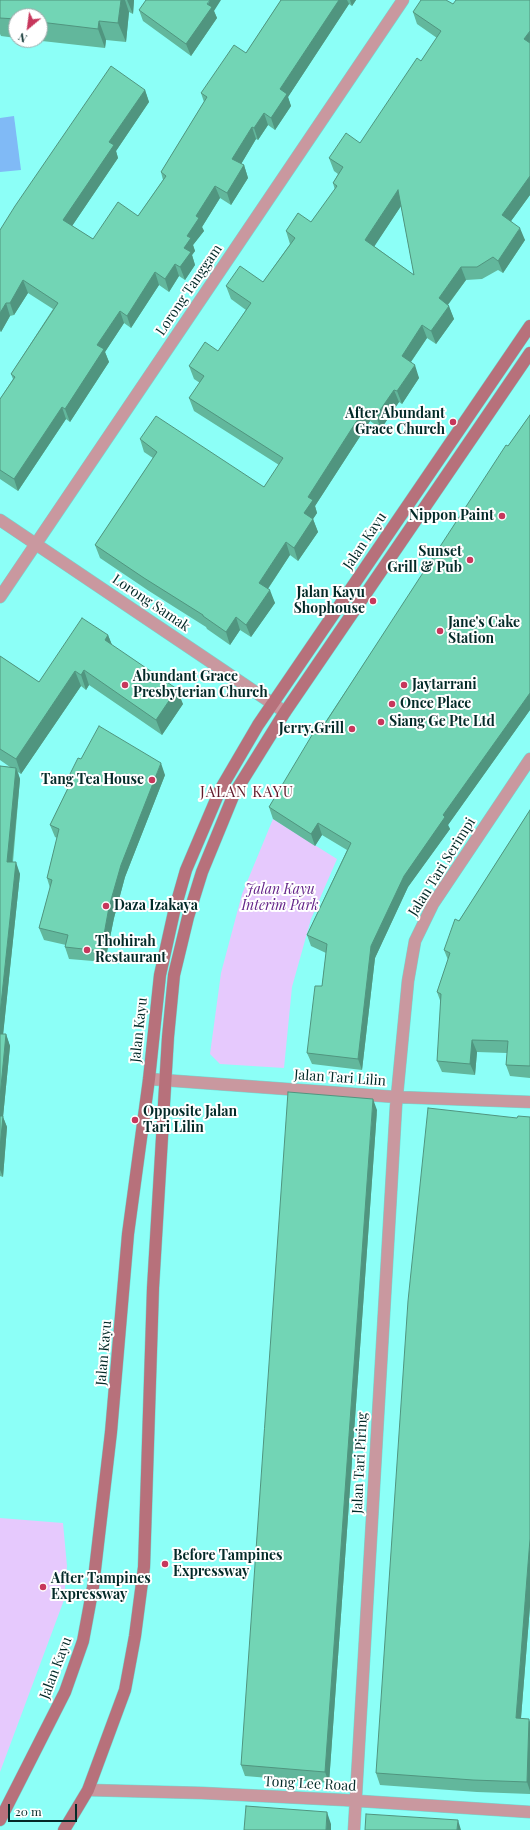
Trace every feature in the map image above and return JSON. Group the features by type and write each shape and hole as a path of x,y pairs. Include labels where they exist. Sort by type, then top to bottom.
{"main road":[{"name":"Jalan Kayu","path":"0,1820 65,1692 83,1641 93,1587 116,1390 128,1234 149,1079 160,975 174,912 186,870 220,790 258,725 530,326"},
{"path":"64,1830 88,1790 125,1690 144,1567 153,1288 165,1080 174,975 188,917 202,872 234,794 285,712 530,353"}],"street":[{"name":"Lorong Tanggam","path":"0,598 403,0"},
{"name":"Lorong Samak","path":"0,520 272,705 285,712"},
{"name":"Jalan Tari Serimpi","path":"396,1097 408,981 415,940 433,904 530,759"},
{"name":"Jalan Tari Lilin","path":"149,1079 396,1097 530,1102"},
{"name":"Jalan Tari Piring","path":"354,1830 396,1097"},
{"name":"Tong Lee Road","path":"88,1790 202,1793 530,1812"}],"green space":[{"name":"Jalan Kayu Interim Park","path":"273,819 337,859 311,919 292,987 284,1068 220,1064 210,1054 221,973 242,894"},
{"path":"0,1518 63,1523 67,1566 64,1600 0,1772"}],"water":[{"path":"14,116 21,170 0,172 0,118"}],"building":[{"path":"0,0 121,0 118,23 99,21 98,29 48,23 48,8 8,8 8,18 0,18"},
{"path":"146,0 210,0 207,4 212,7 186,44 139,10"},
{"path":"281,0 339,0 280,89 287,94 271,118 264,113 254,128 252,127 232,159 244,165 227,193 215,186 196,216 199,218 187,236 191,238 184,248 191,252 180,267 175,264 165,279 155,272 127,316 120,311 97,345 104,349 65,409 62,407 14,479 0,470 0,399 15,377 11,374 58,303 23,280 10,303 6,303 0,313 0,230 111,66 145,90 109,142 114,145 63,220 93,239 118,202 138,216 166,176 161,172 207,97 201,93 234,45 246,53"},
{"path":"421,0 446,0 453,4 456,0 530,0 530,31 524,39 530,43 530,176 502,215 520,228 498,261 493,257 477,267 461,267 439,298 449,306 431,331 422,325 402,356 415,365 397,391 394,390 376,416 365,408 308,497 313,500 304,513 313,519 294,548 286,542 259,583 270,590 246,625 236,617 226,632 203,615 95,545 157,452 140,439 156,416 264,487 283,458 189,398 204,376 189,366 205,342 218,351 251,303 226,286 240,266 263,282 295,238 286,231 298,213 311,222 337,186 333,183 343,167 329,158 346,133 360,143 417,58 421,61 441,31 413,12","holes":["398,190 414,275 365,240"]},
{"path":"530,415 530,693 443,815 445,817 404,876 371,946 358,1059 307,1053 315,986 322,986 327,944 307,935 351,843 318,823 311,834 269,807 312,735 320,723 324,725 506,445 508,446"},
{"path":"82,618 108,635 105,640 177,689 156,720 84,670 81,675 75,671 16,759 0,749 0,656 39,682"},
{"path":"99,726 161,763 121,865 109,907 101,951 65,947 68,935 39,928 52,880 47,878 59,829 50,825 71,782 67,780 78,758 81,759"},
{"path":"0,766 16,768 7,862 16,862 0,1014"},
{"path":"530,810 530,1066 506,1065 508,1041 472,1040 470,1064 437,1061 441,994 437,992 450,953 444,950 455,919 459,921"},
{"path":"0,1034 6,1034 0,1097"},
{"path":"288,1092 373,1099 325,1772 241,1765"},
{"path":"428,1108 517,1118 518,1116 530,1117 530,1539 516,1718 529,1719 527,1782 473,1780 376,1773 408,1301"},
{"path":"0,1116 3,1116 0,1148"},
{"path":"246,1806 327,1812 326,1830 244,1830"},
{"path":"366,1814 458,1820 457,1830 365,1830"}],"place":[{"name":"After Abundant Grace Church","path":"453,422"},
{"name":"Nippon Paint","path":"502,516"},
{"name":"Sunset Grill & Pub","path":"470,560"},
{"name":"Jalan Kayu Shophouse","path":"373,601"},
{"name":"Jane's Cake Station","path":"440,631"},
{"name":"Abundant Grace Presbyterian Church","path":"125,685"},
{"name":"Jaytarrani","path":"404,685"},
{"name":"Once Place","path":"392,704"},
{"name":"Siang Ge Pte Ltd","path":"381,722"},
{"name":"Jerry.Grill","path":"352,729"},
{"name":"Tang Tea House","path":"152,780"},
{"name":"Daza Izakaya","path":"106,906"},
{"name":"Thohirah Restaurant","path":"87,950"},
{"name":"Opposite Jalan Tari Lilin","path":"135,1120"},
{"name":"Before Tampines Expressway","path":"165,1564"},
{"name":"After Tampines Expressway","path":"43,1587"}],"district":[{"name":"JALAN KAYU","path":"247,792"}]}
